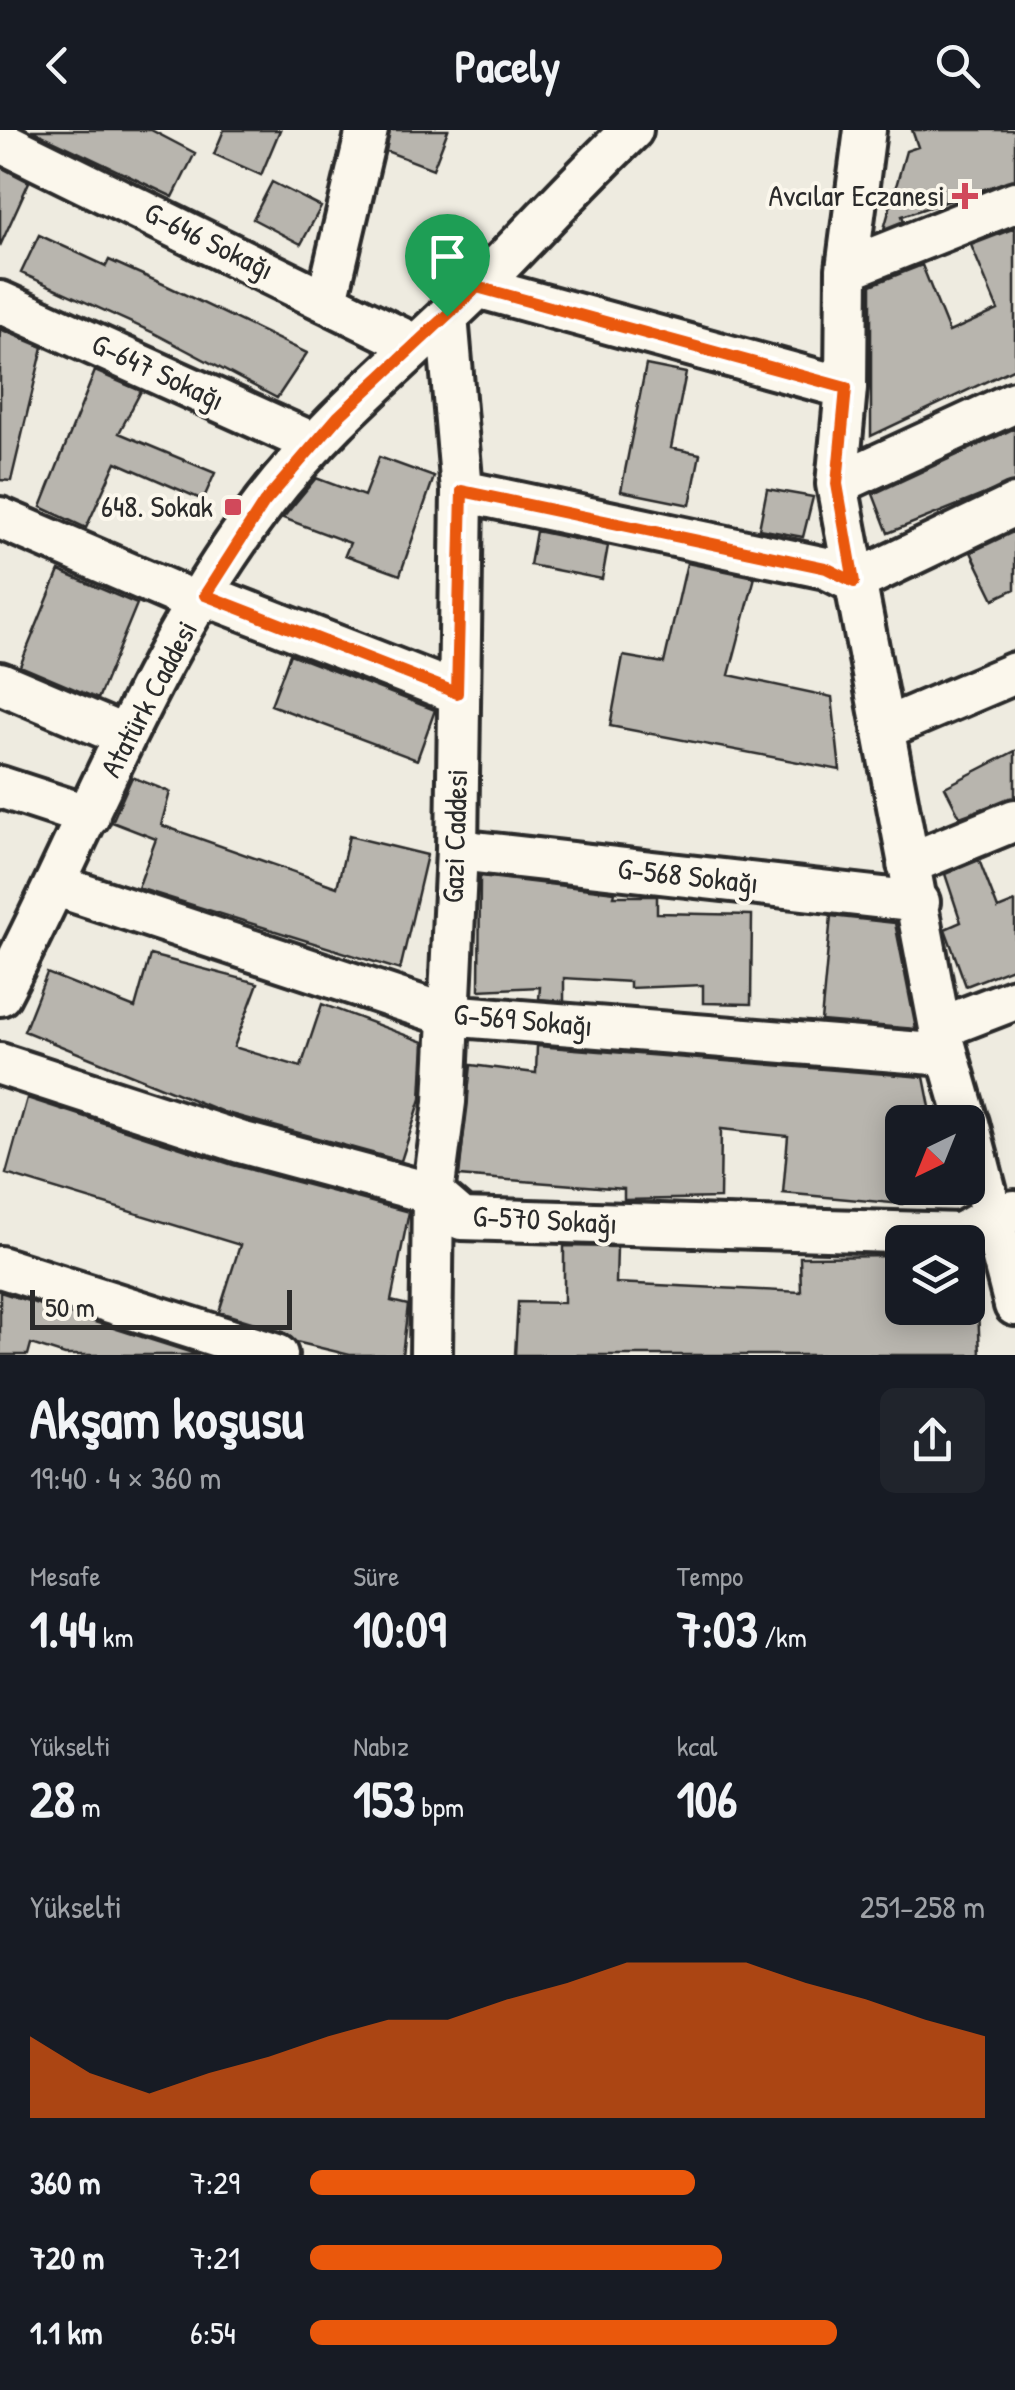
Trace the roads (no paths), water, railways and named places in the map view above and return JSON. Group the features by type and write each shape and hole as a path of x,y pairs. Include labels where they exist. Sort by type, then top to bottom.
{"street":[{"name":"Atatürk Caddesi","path":"0,995 57,886 125,736 202,600 264,503 314,444 632,130"},
{"path":"865,130 847,269 846,388 837,484 944,1042 962,1105"},
{"path":"327,300 358,133"},
{"name":"G-646 Sokağı","path":"0,141 415,345"},
{"path":"847,269 1015,202"},
{"path":"477,287 846,388"},
{"name":"G-647 Sokağı","path":"0,302 314,444"},
{"name":"Gazi Caddesi","path":"431,1355 433,1194 445,1102 457,850 462,491 447,316"},
{"path":"837,484 1015,402"},
{"path":"462,491 826,568 854,582"},
{"path":"854,582 1015,505"},
{"path":"0,518 202,600 457,693"},
{"path":"882,729 1015,673"},
{"path":"0,683 125,736"},
{"path":"0,787 89,816"},
{"path":"914,883 1015,820"},
{"name":"G-568 Sokağı","path":"457,850 914,883"},
{"name":"G-569 Sokağı","path":"57,886 447,1016 944,1042"},
{"path":"944,1042 1015,999"},
{"name":"G-570 Sokağı","path":"0,1064 240,1142 433,1194 462,1219 961,1234 1004,1213"},
{"path":"985,1167 1004,1213 1015,1305"},
{"path":"0,1267 278,1355"}],"place":[{"name":"Avcılar Eczanesi","path":"965,196"},
{"name":"648. Sokak","path":"233,507"}]}
